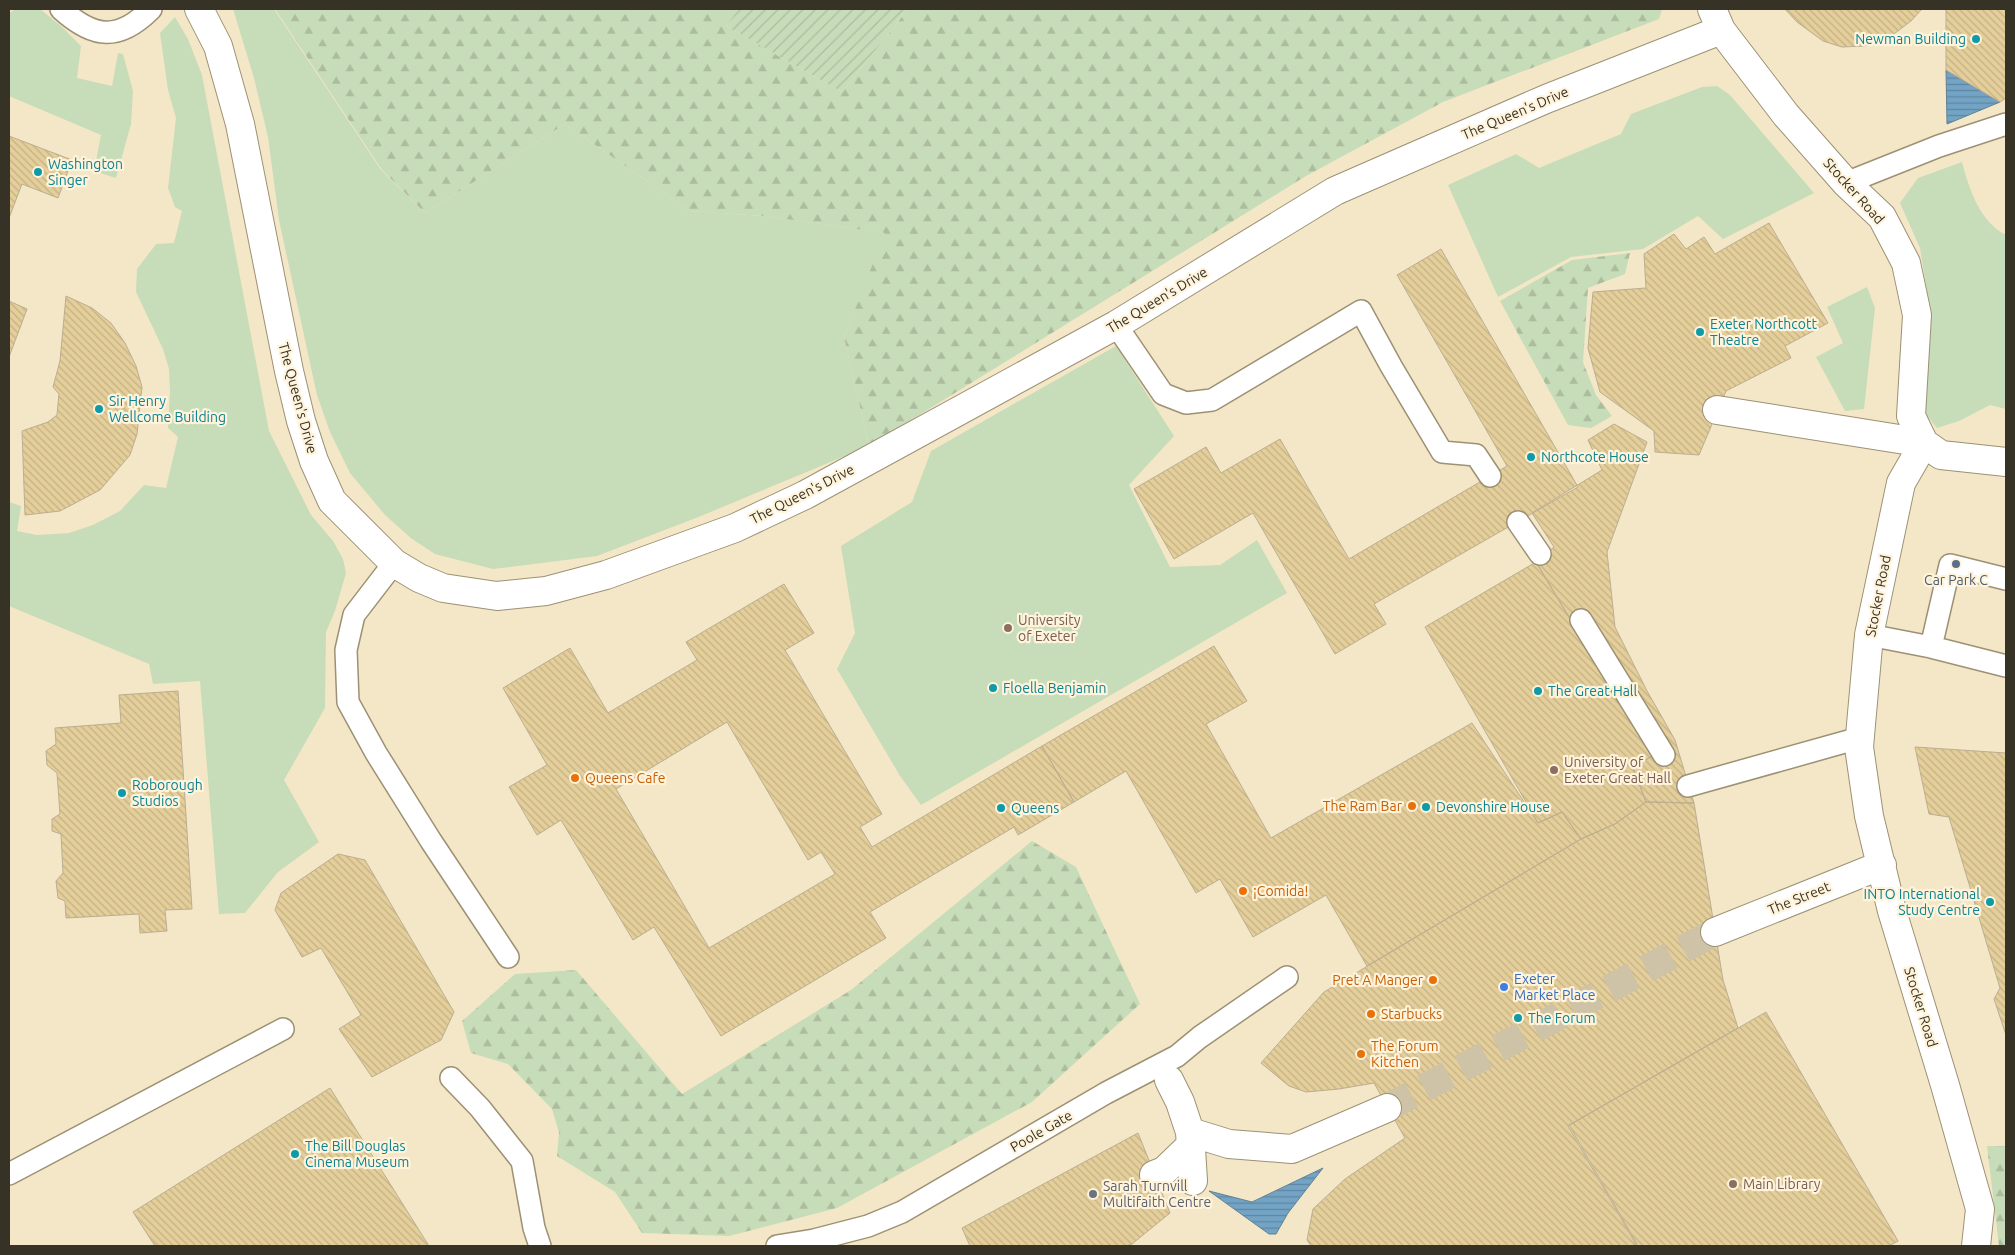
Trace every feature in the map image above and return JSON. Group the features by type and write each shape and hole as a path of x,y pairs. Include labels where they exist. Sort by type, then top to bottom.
{"street":[{"name":"The Queen's Drive","path":"199,9 218,46 240,124 289,372 301,422 314,461 332,501 394,563 419,578 443,588 497,596 546,592 606,575 735,528 805,495 1116,325 1335,191 1546,99 1717,19"},
{"name":"Stocker Road","path":"1717,19 1786,115 1846,183 1882,217 1906,263 1917,315 1911,416 1924,443 1901,483 1869,635 1859,738 1869,816 1892,911 1945,1085 1980,1209 1976,1246"},
{"path":"1717,410 1924,443 1941,455 2006,462"},
{"name":"The Street","path":"1715,932 1882,865"},
{"path":"1181,1092 1191,1138 1193,1181"},
{"path":"1191,1138 1229,1144 1292,1149 1387,1108"},
{"path":"1154,1175 1164,1171 1191,1138"}],"lane":[{"path":"62,9 78,24 112,33 130,27 151,9"},
{"path":"1846,183 1939,146 2006,124"},
{"path":"1116,325 1163,394 1186,403 1212,400 1361,311 1442,452 1476,455 1490,476"},
{"path":"1518,522 1540,554"},
{"path":"394,563 354,615 346,650 348,702 376,753 431,841 508,957"},
{"path":"1931,647 1950,565 2006,579"},
{"path":"1582,620 1664,755"},
{"path":"1869,635 1931,647 2006,666"},
{"path":"1688,786 1859,738"},
{"name":"Poole Gate","path":"777,1246 814,1240 868,1226 902,1212 1106,1093 1177,1056 1200,1037 1288,977"},
{"path":"9,1174 283,1028"},
{"path":"451,1078 480,1108 522,1161 534,1228 540,1246"}],"green space":[{"path":"16,9 40,9 81,46 77,78 112,86 118,53 123,54 133,91 131,124 116,178 94,171 101,135 9,96 9,13"},
{"path":"233,9 274,9 381,170 425,213 565,124 690,211 765,216 886,233 844,337 869,446 701,516 597,556 493,569 435,554 412,539 385,515 350,473 330,432 317,395 279,220 268,137 254,78"},
{"path":"275,9 739,9 726,26 842,92 908,9 1662,9 1659,19 1443,102 1306,176 869,446 844,337 885,233 765,216 690,211 565,124 425,213 382,170"},
{"path":"739,9 908,9 842,92 726,26"},
{"path":"175,17 188,39 202,75 269,431 311,515 333,541 343,559 346,573 335,611 326,632 325,708 284,780 319,842 278,872 245,913 219,914 200,681 153,684 149,664 9,606 9,502 21,506 17,531 37,535 69,533 93,525 120,511 144,485 166,488 178,437 168,428 169,369 163,349 136,292 137,269 156,244 174,243 182,211 175,207 168,188 176,118 168,90 160,33"},
{"path":"1717,86 1730,95 1814,193 1723,239 1698,216 1643,249 1571,257 1498,297 1448,185 1516,154 1539,168 1621,134 1631,114 1702,87"},
{"path":"1962,162 1972,194 1982,213 1989,222 2006,235 2006,409 1990,405 1959,421 1937,428 1924,412 1928,299 1920,248 1900,203 1918,178"},
{"path":"1630,253 1625,274 1588,288 1583,362 1596,395 1612,416 1591,428 1568,425 1500,301 1572,260"},
{"path":"1867,287 1875,308 1864,409 1845,411 1816,357 1843,343 1827,307"},
{"path":"1116,346 1174,436 1129,485 1170,567 1220,565 1257,540 1287,593 921,805 900,776 837,669 855,633 841,546 912,502 931,451"},
{"path":"1032,841 1076,867 1140,1004 1032,1102 837,1208 729,1236 642,1233 615,1192 557,1156 559,1132 552,1109 508,1064 471,1053 462,1021 515,974 576,970 682,1094 851,990"},
{"path":"1987,1146 2006,1146 2006,1246 1999,1246"}],"water":[{"path":"1946,70 2000,102 1947,124"},
{"path":"1323,1168 1288,1213 1276,1234 1269,1234 1209,1191 1252,1202"}],"building":[{"path":"1785,9 1922,9 1911,21 1886,40 1864,46 1842,47 1823,41 1797,22"},
{"name":"Newman Building","path":"1946,9 2006,9 2006,98 2000,102 1946,70"},
{"name":"Washington Singer","path":"9,136 72,160 58,198 22,184 9,218"},
{"name":"Exeter Northcott Theatre","path":"1769,223 1828,323 1785,346 1791,358 1726,391 1699,455 1655,452 1654,431 1600,392 1588,348 1593,292 1646,288 1644,254 1674,234 1686,249 1704,237 1715,254"},
{"name":"Northcote House","path":"1441,249 1578,487 1374,604 1386,624 1335,654 1253,513 1174,559 1134,489 1206,447 1221,473 1280,439 1349,559 1507,466 1397,275"},
{"name":"Sir Henry Wellcome Building","path":"66,296 92,308 111,323 125,343 136,366 142,387 137,434 130,455 100,490 60,511 25,515 22,431 48,422 57,415 59,394 53,387 60,361"},
{"path":"9,301 27,309 9,357"},
{"path":"1614,424 1647,442 1607,552 1615,627 1647,691 1675,740 1694,803 1646,802 1633,768 1652,756 1536,562 1554,547 1532,513 1602,470 1588,440"},
{"name":"The Great Hall","path":"1536,562 1652,756 1633,768 1646,802 1615,824 1581,839 1562,812 1538,823 1425,627"},
{"name":"Queens","path":"784,584 814,633 785,650 882,814 860,827 872,847 1042,746 1074,802 1018,835 1014,827 870,912 886,938 721,1036 654,927 633,940 561,820 537,835 509,787 547,765 503,688 570,648 608,713 697,660 686,642","holes":["727,722 808,860 821,852 835,874 709,948 616,789"]},
{"name":"Devonshire House","path":"1214,646 1247,701 1206,724 1271,838 1472,723 1538,823 1562,812 1581,839 1367,966 1326,895 1253,937 1220,879 1196,893 1126,771 1074,802 1042,746"},
{"name":"Roborough Studios","path":"178,691 192,909 165,910 167,931 140,933 139,914 66,918 65,901 58,898 56,881 63,873 61,834 52,831 52,819 60,814 57,773 47,765 46,751 56,744 55,728 121,723 119,695"},
{"name":"INTO International Study Centre","path":"1915,747 2006,753 2006,1035 1994,999 2000,988 1949,817 1929,814"},
{"name":"The Forum","path":"1646,802 1694,803 1723,980 1738,1028 1569,1125 1638,1246 1311,1246 1307,1240 1313,1209 1345,1179 1405,1138 1374,1083 1306,1092 1289,1086 1261,1063 1324,992 1581,839 1615,824"},
{"path":"338,854 365,860 454,1012 441,1040 372,1077 339,1029 361,1015 321,948 302,957 275,910 281,893"},
{"name":"Main Library","path":"1766,1012 1898,1241 1889,1246 1637,1246 1568,1126"},
{"path":"330,1088 429,1246 155,1246 133,1212"},
{"name":"Sarah Turnvill Multifaith Centre","path":"1138,1133 1170,1213 1132,1244 1126,1246 970,1246 962,1228"}],"tunnel":[{"path":"1387,1108 1715,932"}],"place":[{"name":"Newman Building","path":"1976,39"},
{"name":"Washington Singer","path":"38,172"},
{"name":"Exeter Northcott Theatre","path":"1700,332"},
{"name":"Sir Henry Wellcome Building","path":"99,409"},
{"name":"Northcote House","path":"1531,457"},
{"name":"Car Park C","path":"1956,564"},
{"name":"University of Exeter","path":"1008,628"},
{"name":"Floella Benjamin","path":"993,688"},
{"name":"The Great Hall","path":"1538,691"},
{"name":"University of Exeter Great Hall","path":"1554,770"},
{"name":"Queens Cafe","path":"575,778"},
{"name":"Roborough Studios","path":"122,793"},
{"name":"The Ram Bar","path":"1412,806"},
{"name":"Devonshire House","path":"1426,807"},
{"name":"Queens","path":"1001,808"},
{"name":"¡Comida!","path":"1243,891"},
{"name":"INTO International Study Centre","path":"1990,902"},
{"name":"Pret A Manger","path":"1433,980"},
{"name":"Exeter Market Place","path":"1504,987"},
{"name":"Starbucks","path":"1371,1014"},
{"name":"The Forum","path":"1518,1018"},
{"name":"The Forum Kitchen","path":"1361,1054"},
{"name":"The Bill Douglas Cinema Museum","path":"295,1154"},
{"name":"Main Library","path":"1733,1184"},
{"name":"Sarah Turnvill Multifaith Centre","path":"1093,1194"}]}
